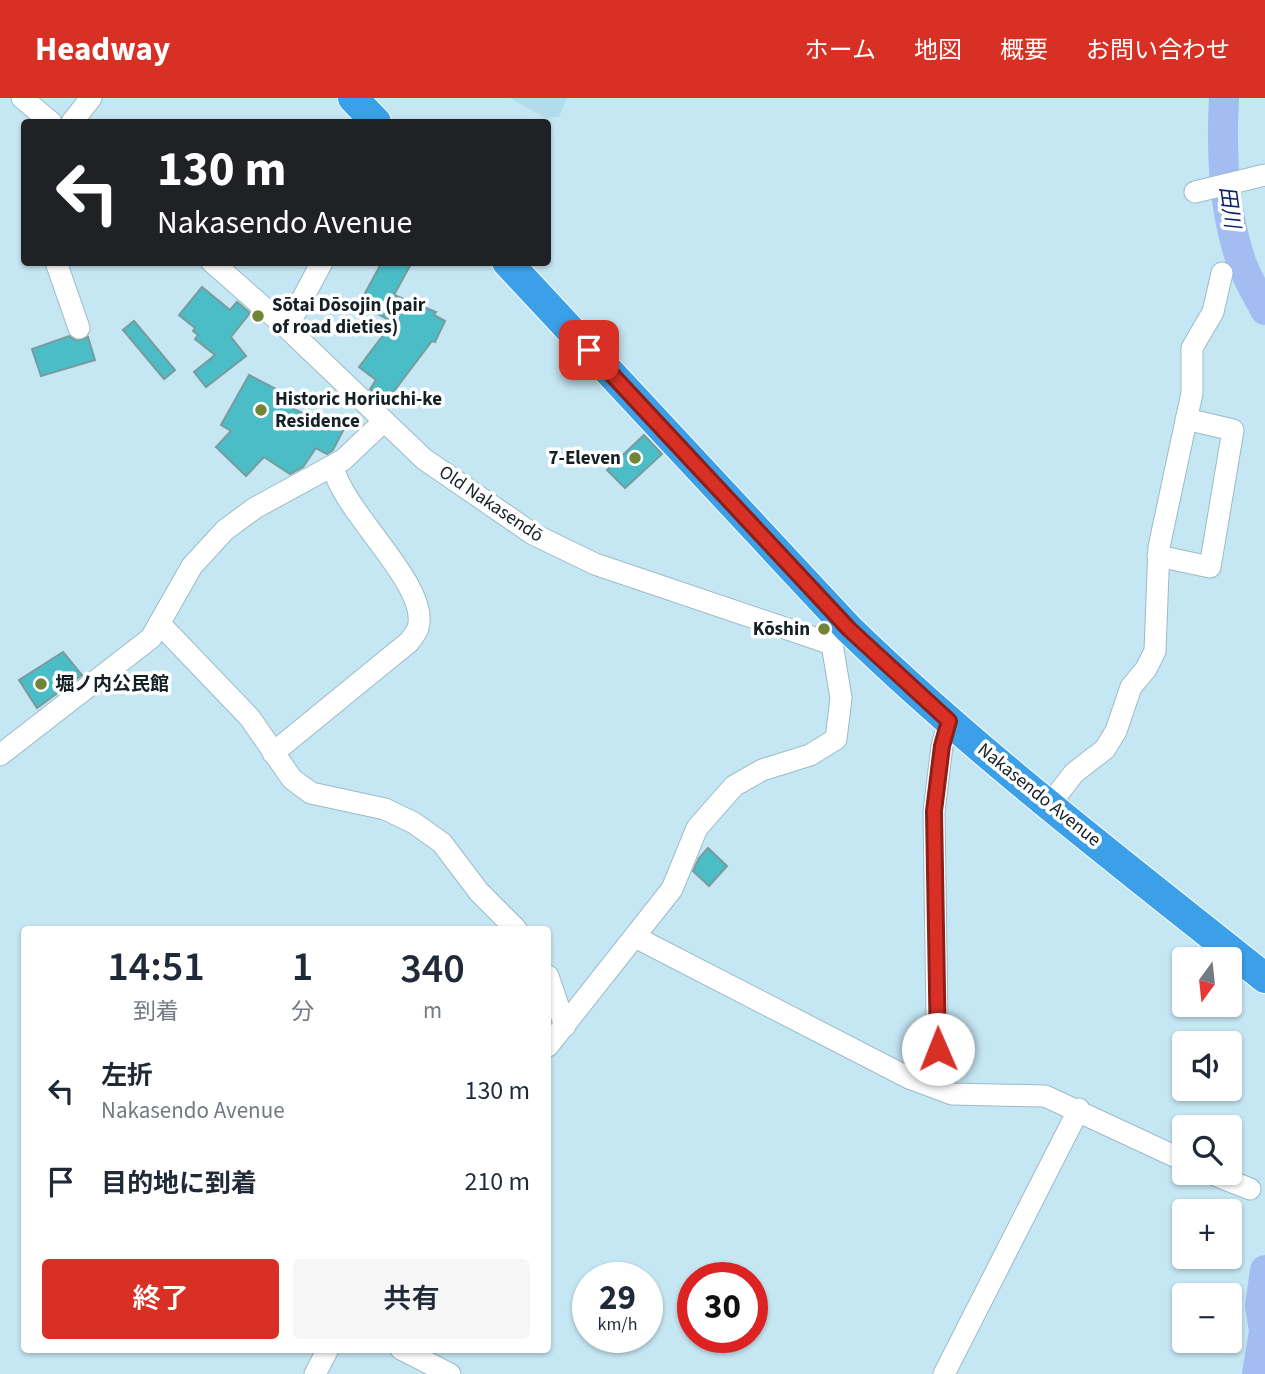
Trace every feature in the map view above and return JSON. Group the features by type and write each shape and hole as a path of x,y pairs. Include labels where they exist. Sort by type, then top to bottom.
{"highway":[{"path":"353,98 373,119"},
{"name":"Nakasendo Avenue","path":"511,266 841,636 1265,978"}],"street":[{"path":"22,98 47,119"},
{"path":"74,119 91,98"},
{"path":"1198,192 1265,176"},
{"path":"57,266 79,328"},
{"name":"Old Nakasendō","path":"217,266 287,328 383,422 455,482 558,548 643,582 841,636"},
{"path":"287,328 320,266"},
{"path":"1050,804 1074,773 1105,748 1116,731 1131,687 1146,669 1155,651 1158,556 1192,393 1192,348 1213,312 1222,273"},
{"path":"1158,556 1210,567 1233,429 1186,419"},
{"path":"0,755 151,638 161,625 192,566 225,530 255,508 333,466 383,422"},
{"path":"273,753 409,642 418,628 415,602 405,580 359,518 335,480 333,466"},
{"path":"161,625 250,718 292,779 311,793 385,809 414,823 442,843 479,892 513,926"},
{"path":"551,1042 672,889 697,828 734,786 762,770 810,755 836,739 841,698 841,636"},
{"path":"938,1089 934,811 942,746 949,721"},
{"path":"635,937 909,1078 952,1094 1045,1096 1079,1109 1172,1155"},
{"path":"551,985 565,1026"},
{"path":"944,1374 1079,1109"},
{"path":"1240,1185 1250,1189"},
{"path":"315,1374 326,1353"},
{"path":"409,1353 450,1374"}],"shaded area":[{"path":"510,98 567,98 559,117 545,118"}],"building":[{"path":"380,266 410,266 394,295 436,312 434,315 445,321 435,342 432,341 385,403 370,389 376,380 359,367 393,322 359,304"},
{"path":"202,287 230,310 237,302 250,313 231,337 246,356 206,387 194,372 215,355 195,339 198,335 193,331 195,328 179,315"},
{"path":"134,321 175,370 164,379 123,330"},
{"path":"69,336 77,341 88,337 95,360 41,376 32,349"},
{"path":"249,375 297,400 292,408 329,426 334,416 347,423 333,450 327,454 316,448 303,467 290,474 264,457 246,476 216,447 231,431 221,425"},
{"path":"644,435 662,454 625,488 607,470"},
{"path":"63,652 82,675 37,708 19,680"},
{"path":"708,848 727,866 709,886 693,871"}],"waterway":[{"name":"田川","path":"1224,98 1223,158 1229,216 1241,262 1265,310"},
{"name":"田川","path":"1257,1374 1264,1331 1260,1306 1265,1270"}],"place":[{"name":"Sōtai Dōsojin (pair of road dieties)","path":"258,316"},
{"name":"Historic Horiuchi-ke Residence","path":"261,410"},
{"name":"7-Eleven","path":"635,458"},
{"name":"Kōshin","path":"824,629"},
{"name":"堀ノ内公民館","path":"41,684"}],"route":[{"path":"589,350 849,629 949,721 942,746 934,811 938,1049"}]}
